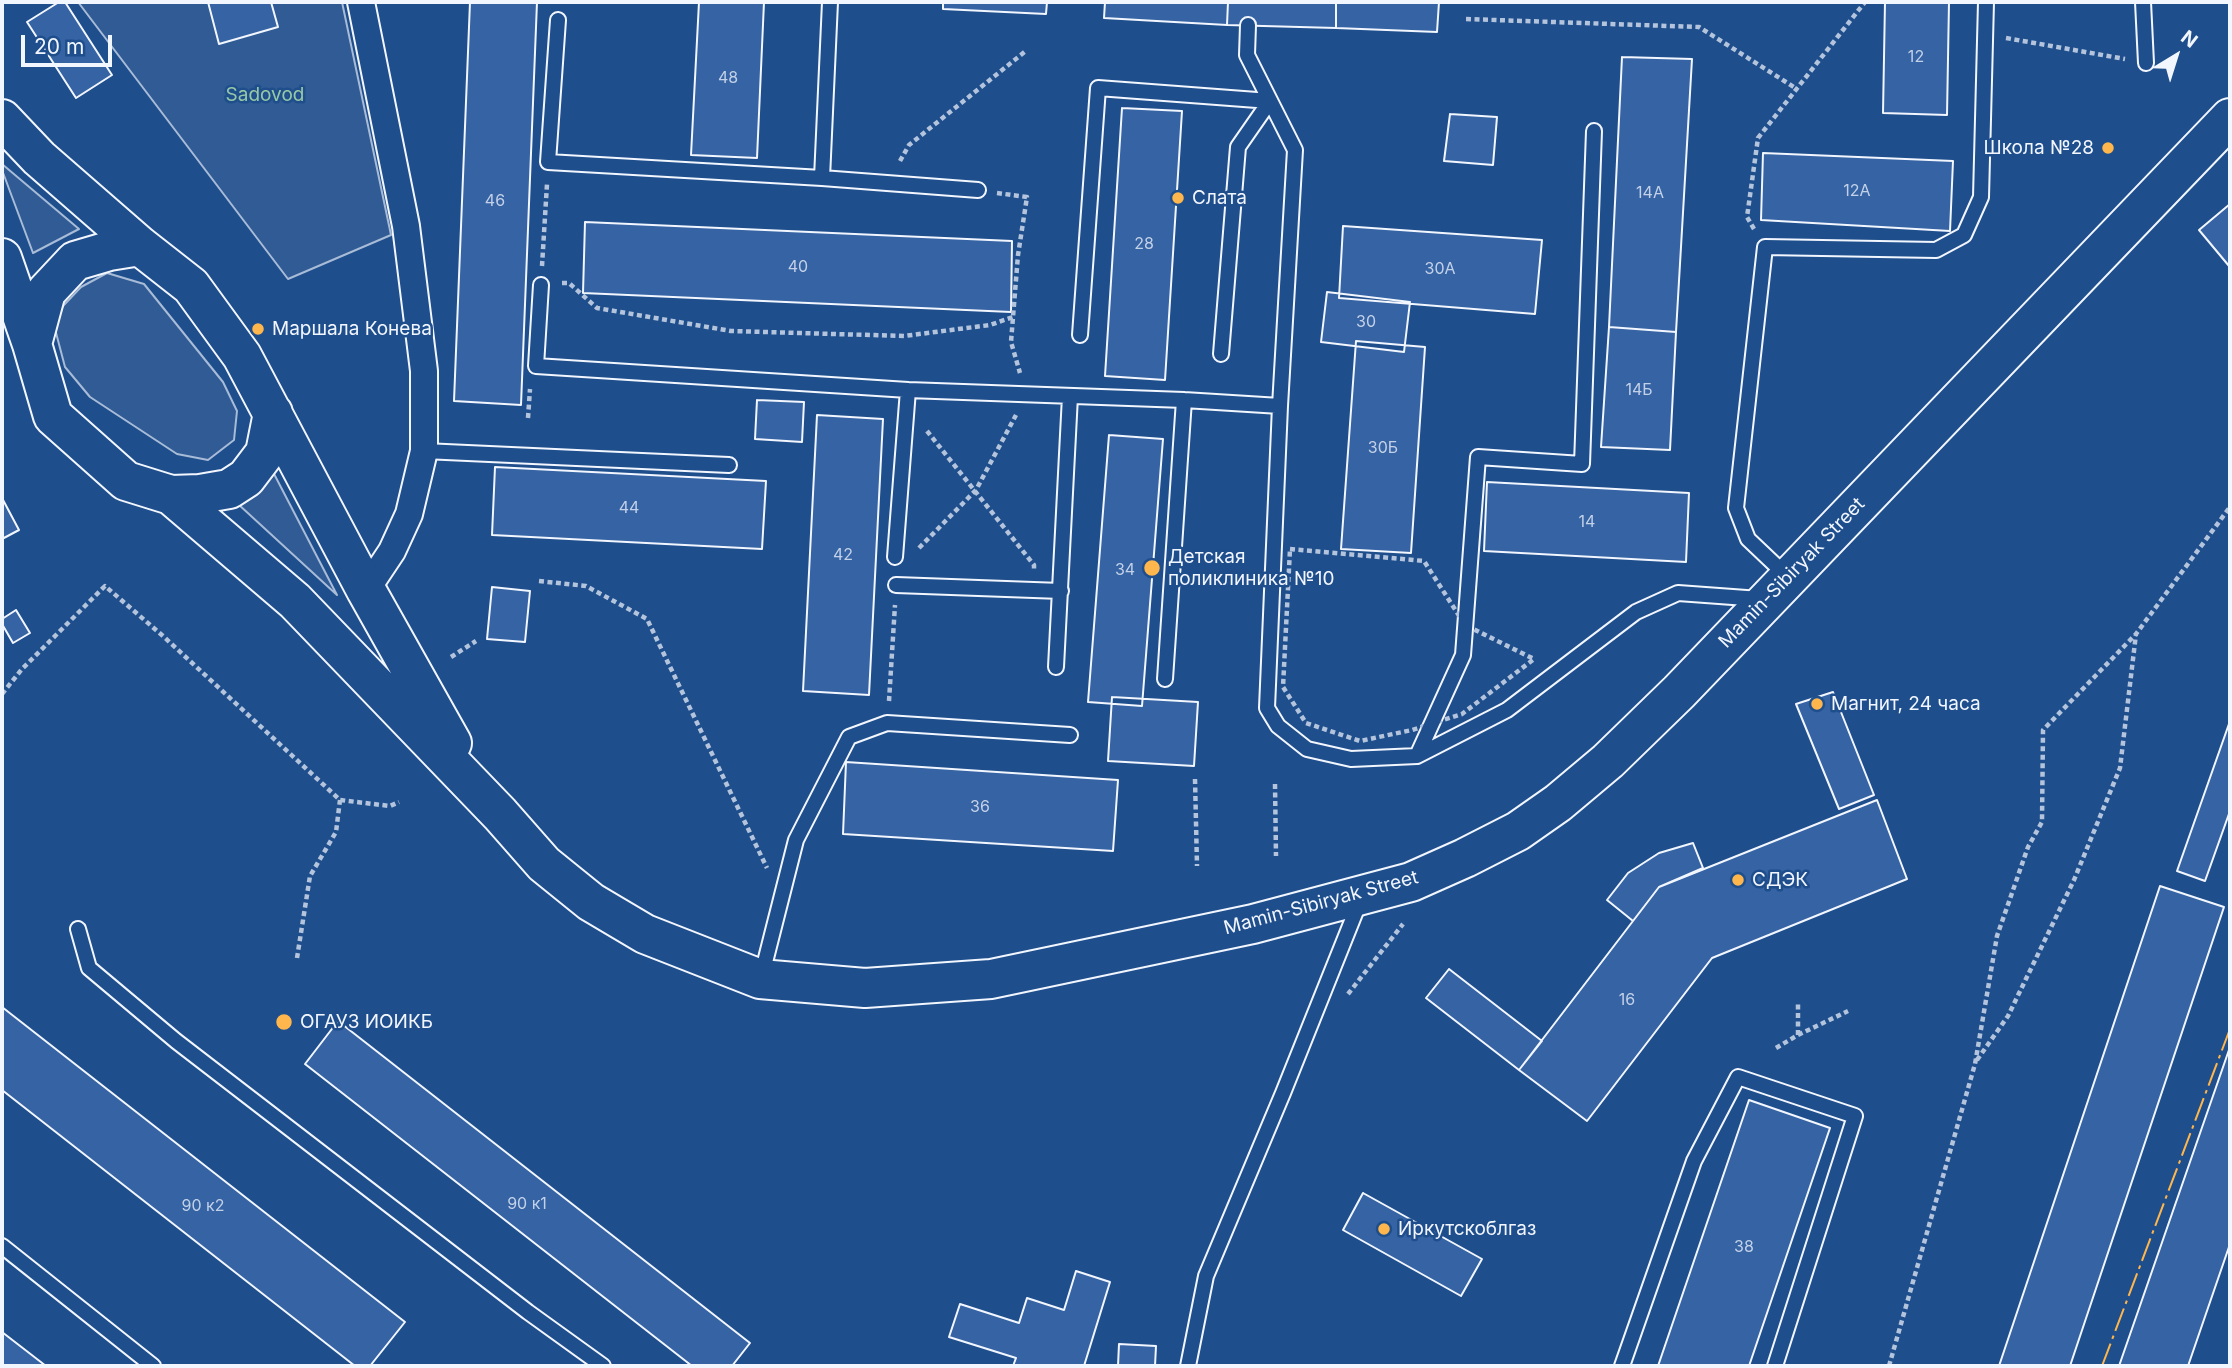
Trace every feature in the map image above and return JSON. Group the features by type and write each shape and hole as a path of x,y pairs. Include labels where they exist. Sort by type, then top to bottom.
{"main road":[{"name":"Mamin-Sibiryak Street","path":"500,814 544,864 592,902 645,934 760,979 865,988 991,979 1253,924 1411,882 1518,831 1558,803 1624,746 2230,117"},
{"path":"2,119 38,158 191,286 242,356 366,590 461,759 500,814"},
{"path":"32,344 46,292 75,261 140,246"},
{"path":"2,258 53,415 126,481 171,495 229,489 246,478 265,453 272,413"},
{"path":"171,495 295,601 500,814"}],"street":[{"path":"361,2 406,226 424,371 424,452 410,514 392,551 366,590"}],"lane":[{"path":"822,178 830,2"},
{"path":"1248,25 1248,55 1295,150 1280,406 1267,708 1278,726 1307,749 1351,759 1417,756 1507,710 1636,612 1678,593 1777,588 1748,539 1736,508 1765,247 1936,250 1964,235 1981,197 1986,2"},
{"path":"2143,2 2146,63"},
{"path":"558,20 548,162 978,190"},
{"path":"1080,335 1098,88 1270,101"},
{"path":"1221,354 1238,148 1270,101"},
{"path":"1417,756 1463,655 1478,457 1582,464 1594,131"},
{"path":"541,285 536,366 908,390 1280,406"},
{"path":"895,557 908,390"},
{"path":"1056,667 1070,396"},
{"path":"1165,679 1184,400"},
{"path":"424,452 729,466"},
{"path":"896,585 1061,591"},
{"path":"760,979 796,840 849,737 887,723 1070,735"},
{"path":"1188,1366 1206,1276 1273,1119 1362,897"},
{"path":"78,929 89,968 176,1041 528,1312 603,1366"},
{"path":"1622,1366 1694,1161 1738,1077 1855,1116 1774,1366"},
{"path":"2,1246 153,1366"}],"path":[{"path":"1765,247 1746,217 1758,138 1865,2"},
{"path":"1466,19 1699,27 1797,89"},
{"path":"1985,34 2146,63"},
{"path":"909,145 1027,50"},
{"path":"548,162 541,285 569,283 597,308 731,331 904,336 990,325 1013,317"},
{"path":"978,190 1027,197 1018,255 1010,342 1023,382"},
{"path":"528,418 530,389"},
{"path":"918,548 976,490 1013,419"},
{"path":"920,422 1034,565"},
{"path":"1889,1366 1975,1064 1997,936 2028,847 2042,822 2043,730 2136,634 2230,507"},
{"path":"1290,549 1424,561 1465,625 1534,659 1462,715 1360,741 1306,723 1283,687 1290,549"},
{"path":"539,581 586,586 647,619 782,900"},
{"path":"887,723 896,585"},
{"path":"2,694 105,586 340,800 390,806 399,802"},
{"path":"1975,1064 2008,1016 2074,880 2120,768 2136,634"},
{"path":"451,657 476,641"},
{"path":"1195,779 1197,866"},
{"path":"1275,784 1276,856"},
{"path":"297,958 310,876 336,832 340,800"},
{"path":"1345,999 1360,976 1403,924"},
{"path":"1798,1002 1798,1035"},
{"path":"1776,1048 1848,1011"}],"shaded area":[{"name":"Sadovod","path":"78,2 342,2 391,235 288,279"},
{"path":"2,164 79,229 33,253"},
{"path":"107,273 144,284 223,382 237,411 234,440 208,460 177,454 90,397 65,367 55,329 63,306 81,287"},
{"path":"272,470 337,595 238,504"}],"building":[{"path":"59,2 65,2 112,75 76,98 27,22"},
{"path":"208,2 271,2 278,27 219,44"},
{"path":"470,2 537,2 521,405 454,401"},
{"path":"699,2 764,2 757,158 691,155"},
{"path":"943,2 1047,2 1046,14 943,9"},
{"path":"1105,2 1228,2 1227,25 1104,18"},
{"path":"1228,2 1336,2 1336,28 1227,25"},
{"path":"1336,2 1439,2 1437,32 1336,28"},
{"path":"1885,2 1949,2 1947,115 1883,113"},
{"path":"1622,57 1692,59 1676,332 1609,327"},
{"path":"1122,108 1182,111 1165,380 1105,376"},
{"path":"1450,114 1497,117 1493,165 1444,161"},
{"path":"1763,153 1953,161 1950,231 1761,220"},
{"path":"2230,204 2230,265 2229,266 2199,230"},
{"path":"585,222 1012,241 1011,312 583,293"},
{"path":"1343,226 1542,240 1535,314 1339,298"},
{"path":"1327,292 1410,302 1404,352 1321,342"},
{"path":"1609,327 1676,332 1670,450 1601,447"},
{"path":"1356,341 1425,347 1411,553 1341,549"},
{"path":"757,400 804,402 802,442 755,439"},
{"path":"817,415 883,419 869,695 803,691"},
{"path":"1109,435 1163,439 1142,706 1088,702"},
{"path":"495,467 766,481 762,549 492,535"},
{"path":"1487,482 1689,493 1686,562 1484,551"},
{"path":"2,498 19,530 2,539"},
{"path":"492,587 530,591 525,642 487,639"},
{"path":"16,610 30,633 13,643 2,619"},
{"path":"1833,692 1874,795 1839,809 1796,704"},
{"path":"1112,697 1198,702 1194,766 1108,761"},
{"path":"2230,721 2230,811 2205,881 2177,871"},
{"path":"846,762 1118,780 1113,851 843,834"},
{"path":"1877,800 1907,879 1712,958 1587,1121 1519,1070 1659,887"},
{"path":"1693,843 1703,868 1659,887 1633,921 1607,900 1628,873 1659,853"},
{"path":"2160,886 2224,907 2070,1366 1999,1366"},
{"path":"1449,969 1542,1041 1519,1070 1426,998"},
{"path":"2,1007 405,1322 370,1366 355,1366 2,1090"},
{"path":"338,1021 750,1343 732,1366 692,1366 305,1064"},
{"path":"2230,1047 2230,1244 2188,1366 2119,1366"},
{"path":"1749,1100 1830,1128 1749,1366 1658,1366"},
{"path":"1363,1193 1482,1259 1461,1296 1343,1230"},
{"path":"1076,1271 1110,1282 1084,1366 1013,1366 1016,1358 949,1337 960,1304 1019,1323 1027,1298 1064,1310"},
{"path":"2,1332 46,1366 2,1366"},
{"path":"1119,1344 1156,1346 1155,1366 1118,1366"}],"power":[{"path":"2102,1366 2230,1029"}],"place":[{"name":"Школа №28","path":"2108,148"},
{"name":"Слата","path":"1178,198"},
{"name":"Маршала Конева","path":"258,329"},
{"name":"Детская поликлиника №10","path":"1152,568"},
{"name":"Магнит, 24 часа","path":"1817,704"},
{"name":"СДЭК","path":"1738,880"},
{"name":"ОГАУЗ ИОИКБ","path":"284,1022"},
{"name":"Иркутскоблгаз","path":"1384,1229"}]}
